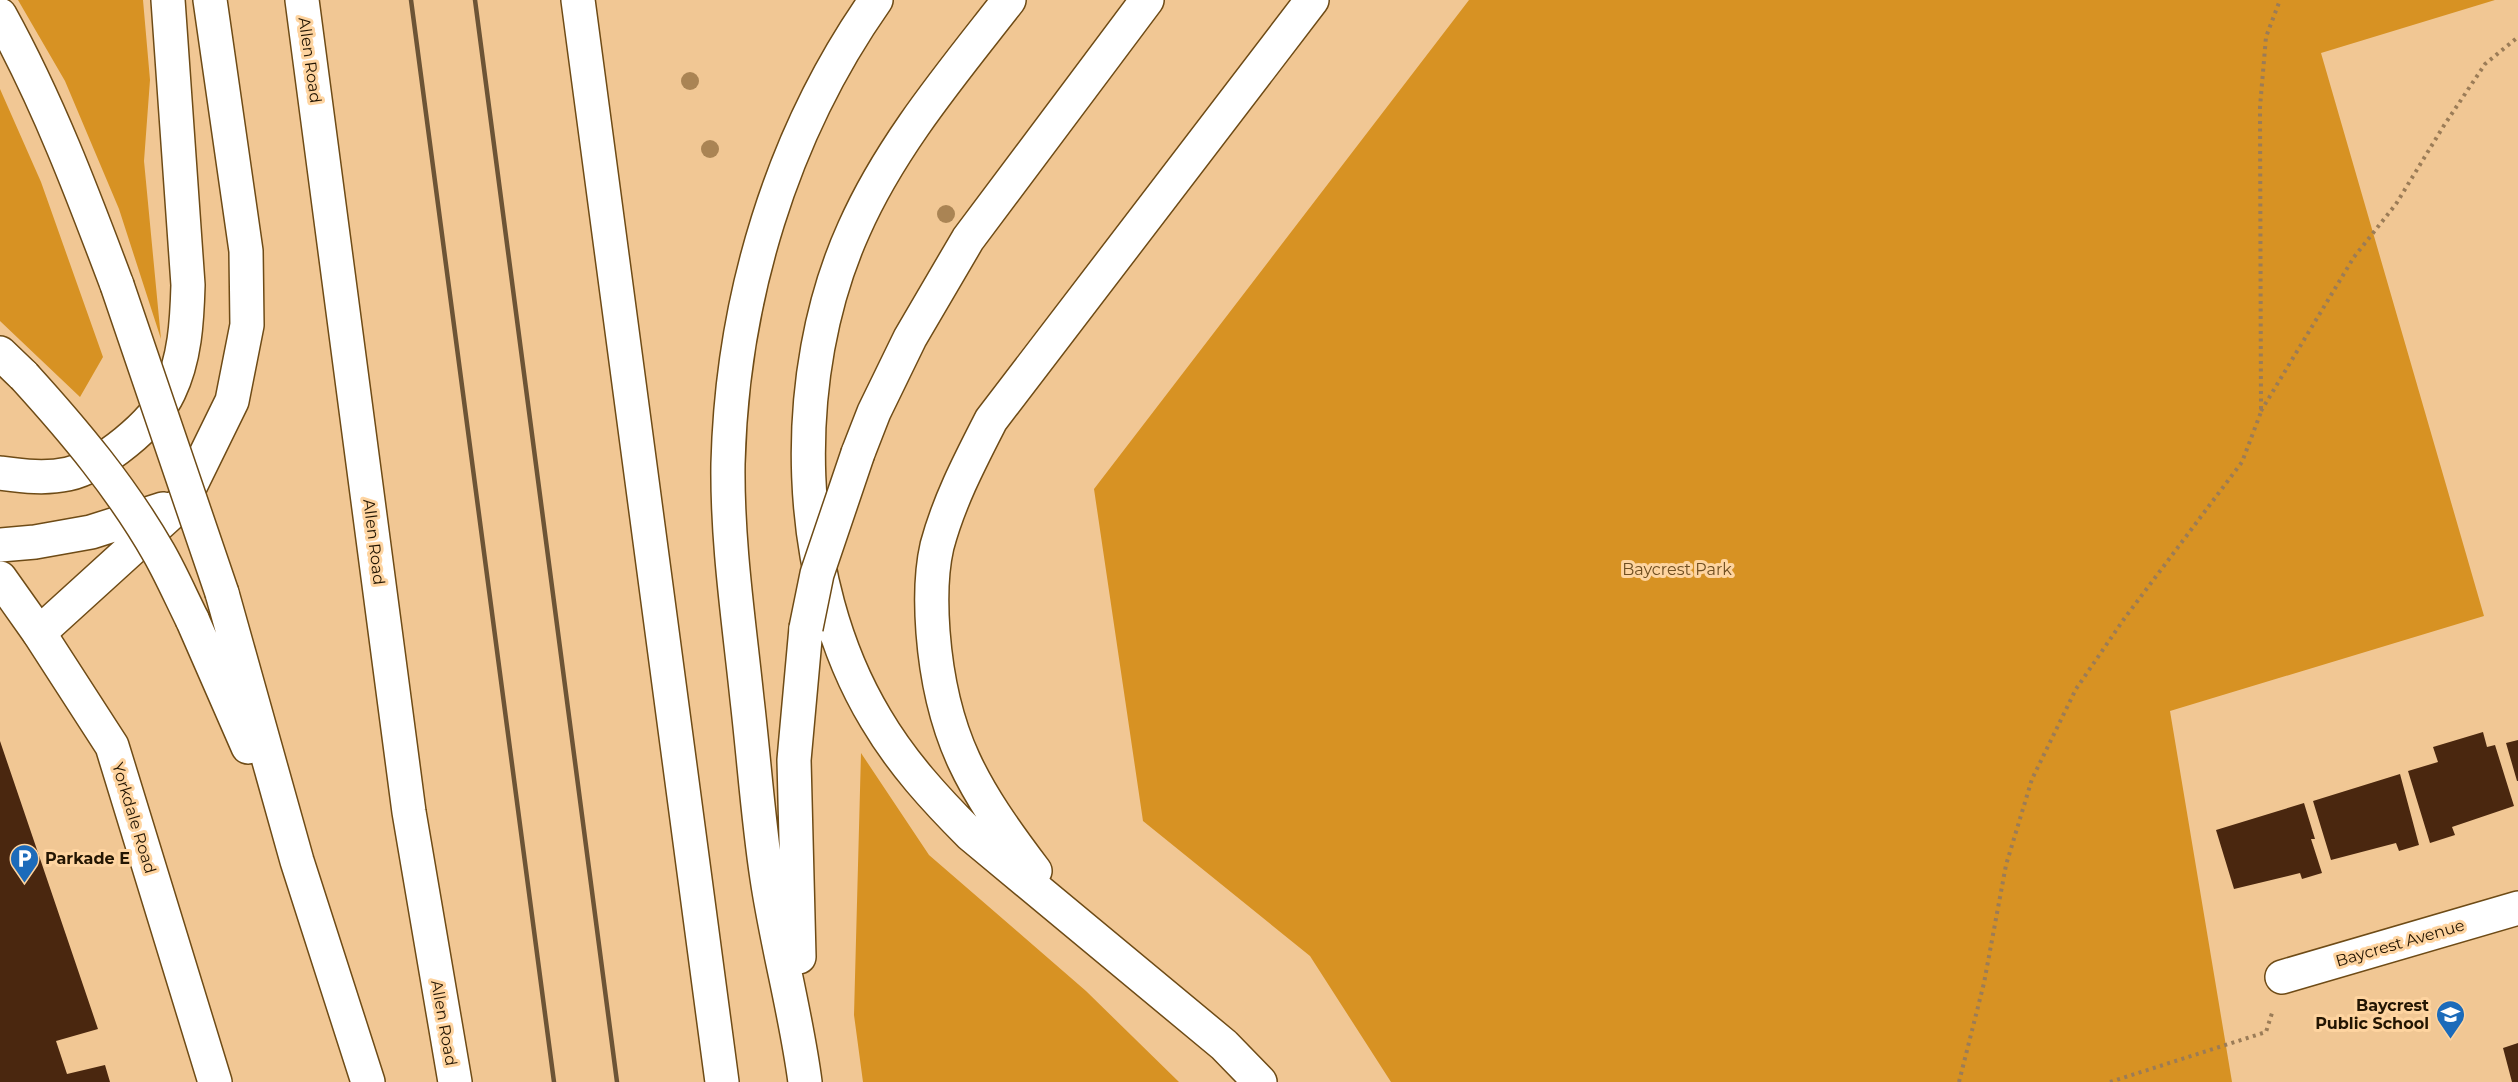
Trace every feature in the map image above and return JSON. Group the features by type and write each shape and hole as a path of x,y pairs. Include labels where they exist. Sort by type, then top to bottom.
{"main road":[{"path":"0,474 33,477 69,473 100,460 136,434 169,393 180,361 186,330 188,285 168,0"},
{"path":"39,633 182,503 232,401 247,325 246,251 210,0"},
{"name":"Allen Road","path":"302,0 409,812 455,1082"},
{"path":"578,0 722,1082"},
{"path":"804,1071 767,878 736,603 728,467 733,383 752,281 775,198 810,113 832,71 876,0"},
{"path":"1010,0 919,119 881,178 854,228 833,282 819,342 811,406 809,465 812,530 827,600 850,670 875,718 901,758 933,796 971,835 1224,1045 1260,1082"},
{"path":"804,1071 794,760 806,628 817,574 874,412 910,338 968,239 1147,0"},
{"path":"1113,952 1045,883 993,815 964,764 947,720 936,670 932,609 937,548 953,495 991,420 1312,0"},
{"path":"0,15 29,68 73,167 117,285 222,593 297,861 368,1082"},
{"path":"0,353 69,425 123,495 160,554 192,619 297,861"},
{"path":"0,545 34,542 91,532 182,503"},
{"name":"Yorkdale Road","path":"0,578 39,633 112,746 215,1082"},
{"name":"Baycrest Avenue","path":"2282,977 2518,908"}],"path":[{"path":"2261,412 2260,107 2266,37 2280,0"},
{"path":"1959,1082 1984,983 2006,865 2032,779 2076,689 2131,609 2242,462 2261,412 2354,257 2396,204 2442,127 2485,64 2518,37"},
{"path":"2110,1082 2266,1032 2282,977"}],"green space":[{"path":"18,0 143,0 150,80 144,161 161,339 119,209 65,81"},
{"name":"Baycrest Park","path":"1469,0 2495,0 2321,53 2484,616 2170,711 2232,1082 1391,1082 1310,956 1143,821 1094,489"},
{"path":"0,89 41,182 103,357 80,397 0,321"},
{"path":"861,753 929,855 1086,991 1179,1082 863,1082 854,1015"}],"building":[{"path":"2483,732 2487,747 2495,745 2514,806 2452,827 2455,835 2430,843 2408,771 2438,762 2433,747"},
{"path":"2518,740 2518,781 2517,781 2506,743"},
{"name":"Parkade E","path":"0,741 98,1029 56,1041 67,1074 105,1065 110,1082 0,1082"},
{"path":"2400,774 2419,845 2399,851 2396,843 2331,860 2313,801"},
{"path":"2304,803 2315,839 2311,839 2322,873 2302,879 2300,873 2234,889 2216,830"},
{"path":"2518,1043 2518,1082 2512,1082 2503,1048"}],"railway":[{"path":"411,0 554,1082"},
{"path":"475,0 617,1082"}],"place":[{"name":"Parkade E","path":"24,884"},
{"name":"Baycrest Public School","path":"2450,1040"}]}
